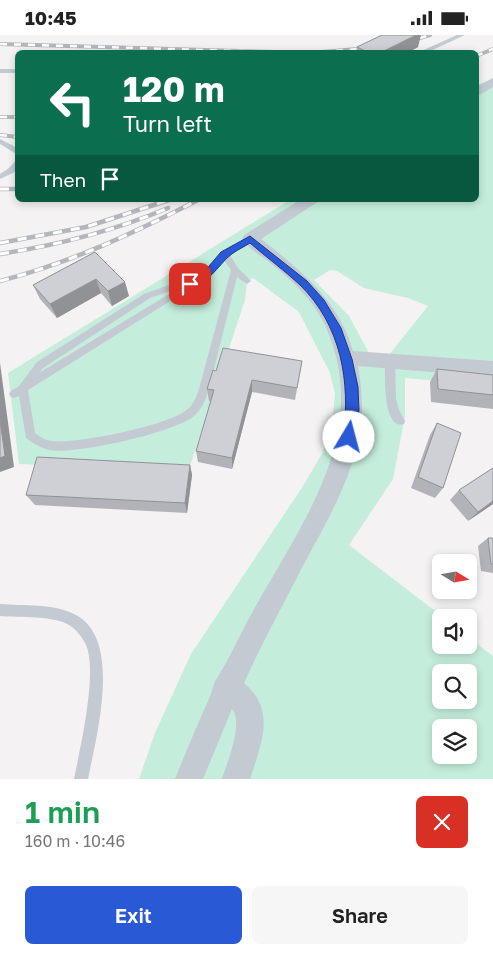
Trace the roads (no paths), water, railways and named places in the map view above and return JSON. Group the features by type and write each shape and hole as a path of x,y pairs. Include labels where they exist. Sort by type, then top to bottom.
{"street":[{"path":"479,91 493,82"},
{"path":"189,779 227,686 319,511 342,461 349,437 353,410 352,387 347,359 336,328 321,303 304,283 250,239 308,202"},
{"path":"347,359 390,360 493,369"},
{"path":"227,686 248,707 250,717 250,727 236,779"}],"lane":[{"path":"427,50 462,35"},
{"path":"0,71 15,71"},
{"path":"0,141 15,150"},
{"path":"0,177 15,171"},
{"path":"235,270 201,398 196,407 180,420 89,444 69,446 42,443 34,440 30,435 18,391 40,365 146,296 207,274 225,255 250,239"},
{"path":"225,255 235,270 248,281"},
{"path":"390,360 391,403 393,413 400,421"},
{"path":"0,610 55,615 70,619 80,626 94,647 96,661 90,736 81,779"}],"railway":[{"path":"406,42 430,35"},
{"path":"0,44 206,50"},
{"path":"346,50 369,48"},
{"path":"479,55 493,49"},
{"path":"0,117 15,117"},
{"path":"0,135 15,137"},
{"path":"0,189 15,189"},
{"path":"0,243 86,227 163,202"},
{"path":"0,281 77,256 150,224 194,202"},
{"path":"0,254 86,236 127,224 168,208"}]}
